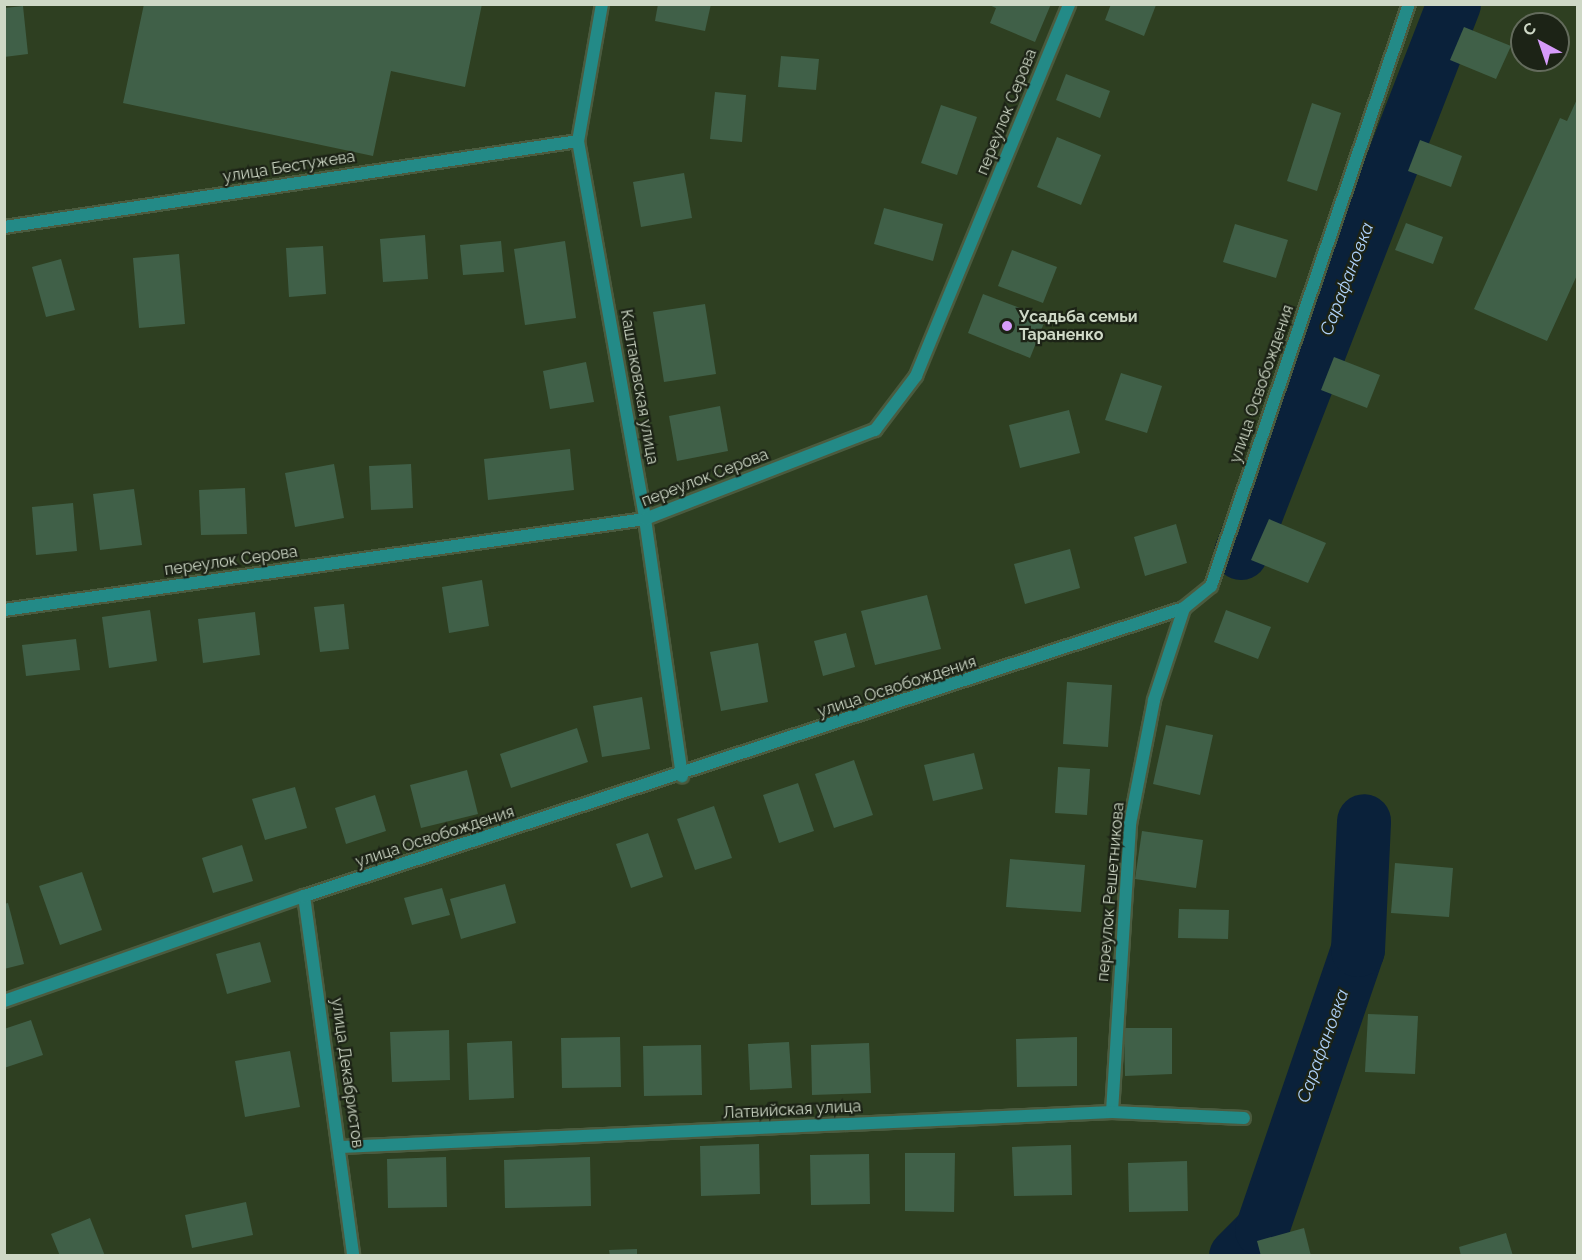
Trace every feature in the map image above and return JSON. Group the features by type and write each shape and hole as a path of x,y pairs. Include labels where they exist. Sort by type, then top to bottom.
{"street":[{"name":"Каштаковская улица","path":"602,4 578,141 645,519 682,776"},
{"name":"переулок Серова","path":"4,610 645,519 875,430 916,376 1069,4"},
{"name":"улица Освобождения","path":"4,1001 304,896 682,776 1184,608 1211,586 1409,4"},
{"name":"улица Бестужева","path":"4,226 578,141"},
{"name":"переулок Решетникова","path":"1112,1112 1130,824 1154,700 1184,608"},
{"name":"улица Декабристов","path":"304,896 341,1147 353,1256"},
{"name":"Латвийская улица","path":"341,1147 1112,1112 1244,1118"}],"building":[{"path":"144,4 482,4 465,87 391,71 373,156 123,103"},
{"path":"658,4 711,4 705,31 655,21"},
{"path":"987,4 1051,4 1035,42 990,23 996,8"},
{"path":"1111,4 1156,5 1144,36 1105,20"},
{"path":"23,6 28,54 4,57 4,8"},
{"path":"1464,27 1510,46 1496,79 1450,60"},
{"path":"781,56 819,59 816,90 778,87"},
{"path":"1066,74 1110,91 1100,118 1056,100"},
{"path":"715,92 746,95 742,142 710,139"},
{"path":"1578,97 1578,273 1547,341 1474,309 1560,118 1567,121"},
{"path":"1312,103 1341,113 1317,191 1287,181"},
{"path":"941,105 977,117 957,175 921,163"},
{"path":"1057,137 1101,155 1081,205 1037,187"},
{"path":"1420,140 1462,156 1451,187 1408,171"},
{"path":"684,173 692,218 641,227 633,182"},
{"path":"884,208 943,224 933,261 874,244"},
{"path":"1406,223 1443,237 1433,264 1395,250"},
{"path":"1235,224 1288,240 1276,278 1223,262"},
{"path":"425,235 428,279 383,282 380,239"},
{"path":"501,241 504,272 463,275 460,245"},
{"path":"565,241 576,318 525,325 514,249"},
{"path":"323,246 326,294 289,297 286,248"},
{"path":"1012,250 1057,267 1043,303 998,286"},
{"path":"179,254 185,324 139,328 133,258"},
{"path":"61,259 75,310 46,317 32,267"},
{"name":"Усадьба семьи Тараненко","path":"983,294 1046,318 1030,358 968,333"},
{"path":"705,304 716,374 664,382 653,312"},
{"path":"1334,357 1380,375 1367,408 1321,390"},
{"path":"586,362 594,402 550,409 543,371"},
{"path":"1121,373 1162,386 1147,433 1105,420"},
{"path":"720,406 728,451 677,461 669,416"},
{"path":"1069,410 1080,453 1020,468 1009,425"},
{"path":"570,449 574,490 488,500 484,459"},
{"path":"334,464 344,518 295,527 285,473"},
{"path":"411,464 413,508 371,510 369,466"},
{"path":"245,488 247,534 201,535 199,490"},
{"path":"134,489 142,545 100,550 93,494"},
{"path":"73,503 77,551 36,555 32,507"},
{"path":"1269,519 1326,543 1308,583 1251,560"},
{"path":"1176,524 1187,563 1145,576 1134,537"},
{"path":"1070,549 1080,588 1025,604 1014,564"},
{"path":"482,580 489,626 449,633 442,587"},
{"path":"927,595 941,649 875,665 861,611"},
{"path":"344,604 349,649 320,652 314,607"},
{"path":"150,610 157,661 109,668 102,617"},
{"path":"1226,610 1271,627 1258,659 1214,642"},
{"path":"255,612 260,655 203,663 198,619"},
{"path":"846,633 855,667 823,676 814,641"},
{"path":"76,639 80,670 26,676 22,645"},
{"path":"758,643 768,702 721,711 710,652"},
{"path":"1067,682 1112,685 1108,747 1063,744"},
{"path":"642,697 650,749 602,757 593,706"},
{"path":"1166,725 1213,735 1200,795 1153,784"},
{"path":"577,728 588,762 511,788 500,754"},
{"path":"974,753 983,789 933,801 924,765"},
{"path":"854,760 873,815 834,828 815,774"},
{"path":"1058,767 1090,769 1087,815 1055,813"},
{"path":"467,770 478,814 421,828 410,785"},
{"path":"798,783 814,831 779,843 763,795"},
{"path":"295,787 307,828 265,840 252,799"},
{"path":"375,795 386,831 346,844 335,808"},
{"path":"714,806 732,858 695,870 677,819"},
{"path":"1142,831 1203,840 1196,888 1135,879"},
{"path":"648,833 663,877 631,888 616,844"},
{"path":"242,845 253,881 213,893 202,858"},
{"path":"1010,859 1085,865 1081,912 1006,907"},
{"path":"1395,863 1453,868 1449,917 1391,913"},
{"path":"82,872 102,930 60,945 39,886"},
{"path":"505,884 516,923 461,939 450,899"},
{"path":"442,888 450,915 412,925 404,898"},
{"path":"8,903 24,964 4,969 4,904"},
{"path":"1179,909 1229,910 1228,939 1178,938"},
{"path":"260,942 271,982 227,994 216,954"},
{"path":"1368,1014 1418,1016 1415,1074 1365,1072"},
{"path":"31,1020 43,1055 4,1068 4,1029"},
{"path":"1124,1028 1172,1028 1172,1074 1125,1076"},
{"path":"449,1030 450,1080 392,1082 390,1032"},
{"path":"620,1037 621,1087 562,1088 561,1038"},
{"path":"1077,1037 1077,1086 1017,1087 1016,1039"},
{"path":"512,1041 514,1098 469,1100 467,1043"},
{"path":"789,1042 792,1088 750,1090 748,1044"},
{"path":"869,1043 871,1093 812,1095 811,1045"},
{"path":"701,1045 702,1095 644,1096 643,1046"},
{"path":"290,1051 300,1107 245,1117 235,1061"},
{"path":"759,1144 760,1194 701,1196 700,1146"},
{"path":"1071,1145 1072,1195 1014,1196 1012,1147"},
{"path":"905,1153 955,1153 954,1212 905,1211"},
{"path":"869,1154 870,1204 811,1205 810,1155"},
{"path":"446,1157 447,1207 388,1208 387,1159"},
{"path":"590,1157 591,1206 505,1208 504,1160"},
{"path":"1187,1161 1188,1211 1129,1212 1128,1163"},
{"path":"246,1202 253,1235 192,1248 185,1215"},
{"path":"90,1218 105,1256 60,1256 51,1234"},
{"path":"1304,1228 1311,1256 1261,1256 1257,1241"},
{"path":"1506,1233 1513,1256 1461,1256 1459,1247"},
{"path":"637,1249 637,1256 610,1256 609,1250"}],"waterway":[{"name":"Сарафановка","path":"1241,553 1454,4"},
{"name":"Сарафановка","path":"1236,1256 1262,1230 1358,950 1364,821"}],"place":[{"name":"Усадьба семьи Тараненко","path":"1007,326"}]}
